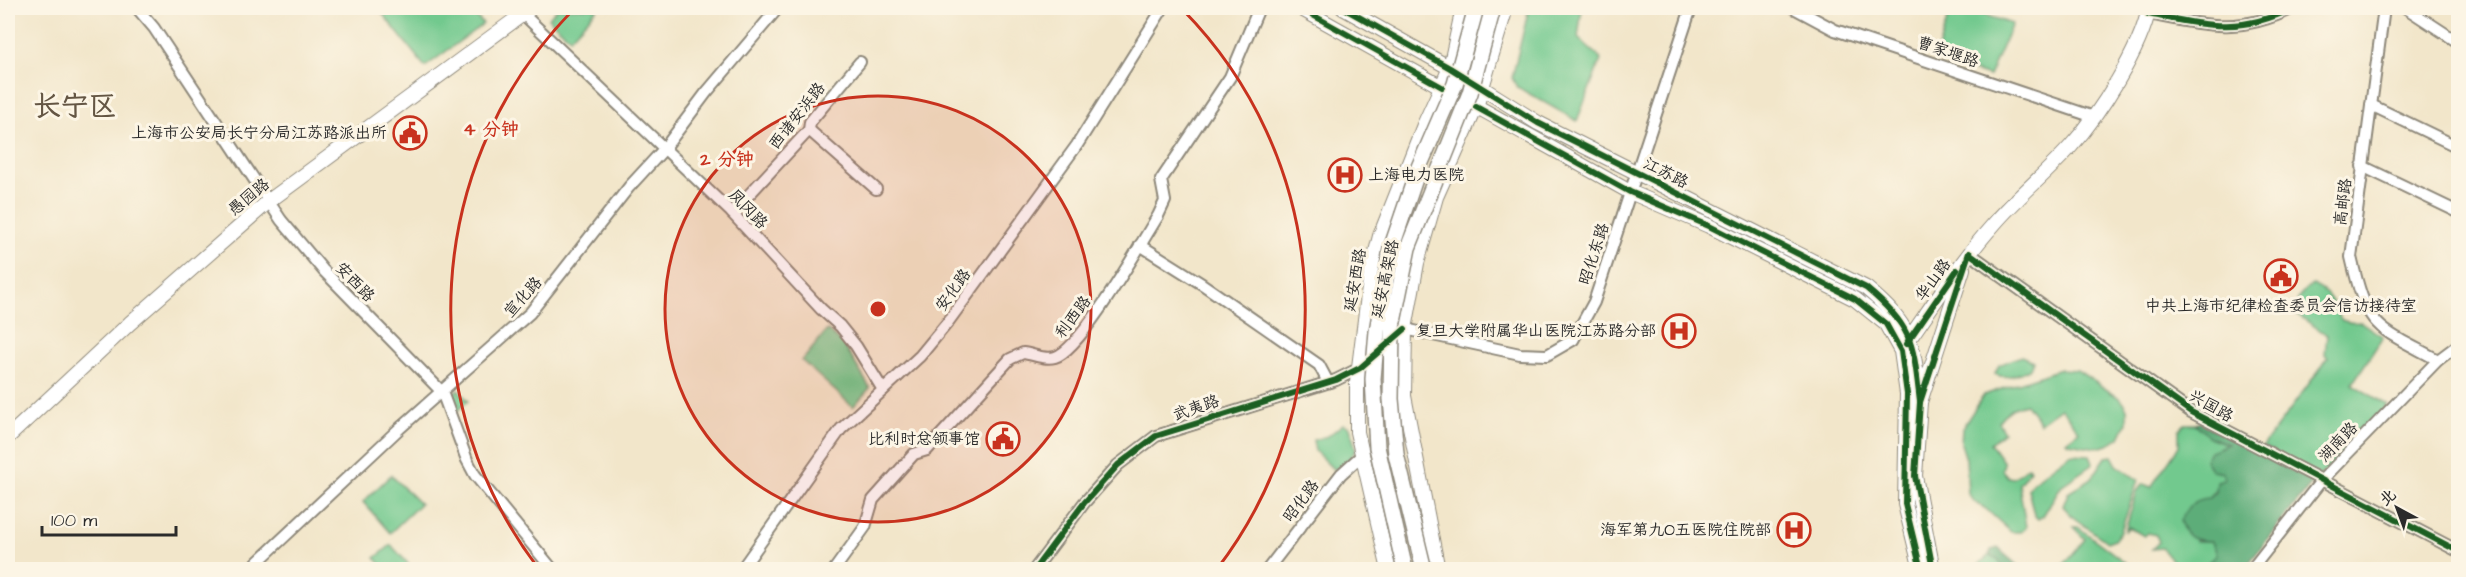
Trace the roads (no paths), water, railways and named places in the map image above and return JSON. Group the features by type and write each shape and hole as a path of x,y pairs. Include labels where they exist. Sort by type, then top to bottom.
{"highway":[{"name":"延安高架路","path":"1405,570 1377,447 1373,379 1377,331 1391,249 1419,167 1455,84 1476,8"},
{"name":"延安高架路","path":"1436,569 1396,454 1391,399 1392,327 1408,248 1470,93 1493,8"}],"main road":[{"name":"江苏路","path":"1300,8 1629,192 1709,226 1855,299 1886,324 1901,351"},
{"name":"江苏路","path":"1343,8 1450,68 1538,123 1866,288 1890,308 1911,337 1920,402"},
{"name":"延安西路","path":"1389,570 1357,432 1356,383 1360,368 1371,272 1380,236 1424,125 1450,68 1463,8"},
{"path":"1436,569 1404,396 1405,329 1417,263 1436,197 1476,107 1506,8"},
{"name":"愚园路","path":"8,437 130,322 269,201 527,11"},
{"name":"华山路","path":"1901,351 1969,253 2003,213 2072,146 2094,117 2126,64 2149,11"},
{"name":"华山路","path":"1933,570 1915,476 1920,402 1969,253"},
{"path":"1901,351 1907,394 1905,504 1920,570"}],"street":[{"name":"安西路","path":"137,8 154,28 269,201 323,270 442,392 467,460 475,475 553,570"},
{"name":"宣化路","path":"249,570 530,313 629,187 664,149 706,93 778,8"},
{"name":"安化路","path":"741,570 841,429 921,356 948,322 1077,145 1162,8"},
{"name":"利西路","path":"834,570 865,527 873,500 914,454 927,450 1015,356 1023,353 1052,358 1072,346 1163,207 1165,197 1160,184 1163,175 1230,77 1260,8"},
{"name":"昭化东路","path":"1405,329 1520,354 1547,355 1573,340 1594,302 1691,8"},
{"name":"曹家堰路","path":"1794,8 1835,30 2094,117"},
{"path":"2149,11 2215,27 2265,21 2293,8"},
{"name":"高邮路","path":"2384,8 2351,257 2360,296 2372,321 2392,335 2438,360"},
{"path":"2406,8 2458,42"},
{"name":"凤冈路","path":"527,11 664,149 732,213 821,309 840,326 883,390"},
{"name":"西诸安浜路","path":"732,213 808,130 810,122 860,62"},
{"path":"2370,105 2458,147"},
{"path":"808,130 876,189"},
{"path":"2362,166 2458,212"},
{"path":"1140,245 1202,284 1319,365 1328,382"},
{"name":"兴国路","path":"1969,253 2191,412 2458,551"},
{"name":"武夷路","path":"1034,570 1084,503 1118,465 1156,436 1328,382 1360,368 1405,329"},
{"name":"湖南路","path":"2251,570 2321,481 2438,360 2458,345"},
{"name":"昭化路","path":"1267,570 1341,474 1362,455"}],"place":[{"name":"上海市公安局长宁分局江苏路派出所","path":"410,133"},
{"name":"上海电力医院","path":"1345,175"},
{"name":"中共上海市纪律检查委员会信访接待室","path":"2281,276"},
{"name":"复旦大学附属华山医院江苏路分部","path":"1679,331"},
{"name":"比利时总领事馆","path":"1003,439"},
{"name":"海军第九O五医院住院部","path":"1794,530"}],"district":[{"name":"长宁区","path":"75,106"}]}
